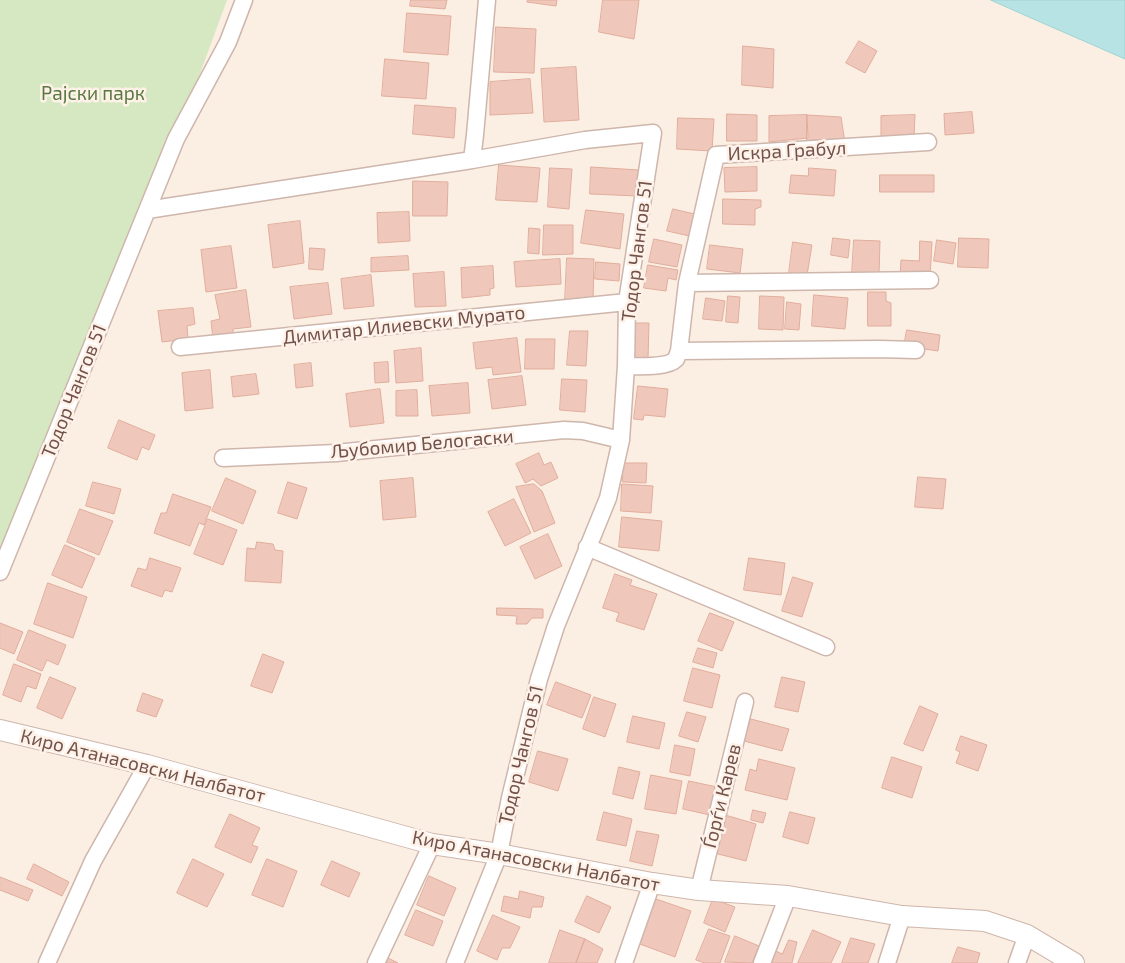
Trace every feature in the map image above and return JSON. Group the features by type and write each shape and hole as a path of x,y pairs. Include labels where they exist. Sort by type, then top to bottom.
{"street":[{"name":"Тодор Чангов 51","path":"0,572 176,138 228,42 244,0"},
{"path":"472,160 487,0"},
{"name":"Тодор Чангов 51","path":"147,210 472,160 585,140 653,133 627,302 626,366 621,440 608,498 556,626 538,679 499,854 455,963"},
{"name":"Искра Грабул","path":"679,351 687,283 716,155 928,142"},
{"path":"687,283 930,280"},
{"name":"Димитар Илиевски Мурато","path":"180,347 627,302"},
{"path":"626,366 666,364 677,358 679,351 916,350"},
{"name":"Љубомир Белогаски","path":"223,458 336,453 564,430 583,431 621,440"},
{"path":"587,547 826,647"},
{"name":"Ѓорѓи Карев","path":"699,890 745,702"},
{"name":"Киро Атанасовски Налбатот","path":"0,730 147,765 432,844 499,854 699,890 788,896 902,916 984,921 1027,935 1074,963"},
{"path":"47,963 92,862 147,765"},
{"path":"376,963 432,844"},
{"path":"624,963 652,883"},
{"path":"762,963 788,896"},
{"path":"887,963 902,916"},
{"path":"1017,963 1027,935"}],"green space":[{"name":"Рајски парк","path":"0,0 227,0 176,139 0,554"}],"water":[{"path":"991,0 1125,0 1125,59 1022,14"}],"building":[{"path":"411,0 447,0 445,9 410,6"},
{"path":"528,0 557,0 556,6 527,2"},
{"path":"603,0 639,0 634,39 599,32"},
{"path":"407,13 451,16 448,55 404,52"},
{"path":"496,27 536,29 534,73 494,72"},
{"path":"859,41 877,51 865,73 846,63"},
{"path":"743,46 774,49 773,88 742,85"},
{"path":"385,59 429,63 426,99 382,96"},
{"path":"576,67 579,120 544,122 541,69"},
{"path":"530,79 533,113 490,115 490,82"},
{"path":"415,105 456,108 454,138 413,134"},
{"path":"972,112 974,133 945,135 944,114"},
{"path":"727,114 757,115 757,141 727,141"},
{"path":"807,115 808,138 769,142 769,116"},
{"path":"807,115 841,117 845,143 807,145"},
{"path":"915,115 914,137 881,137 881,116"},
{"path":"678,118 714,119 712,151 677,149"},
{"path":"499,165 540,168 537,202 496,200"},
{"path":"591,167 639,170 638,196 590,194"},
{"path":"757,167 757,191 725,192 724,168"},
{"path":"550,168 572,169 569,209 548,207"},
{"path":"809,168 836,170 834,196 789,193 791,175 808,176"},
{"path":"880,175 934,175 934,192 880,192"},
{"path":"413,181 448,182 447,216 413,216"},
{"path":"723,199 761,200 761,207 755,209 755,225 723,224"},
{"path":"673,209 699,215 694,237 667,231"},
{"path":"586,210 624,214 620,249 581,243"},
{"path":"409,212 410,241 378,243 377,213"},
{"path":"300,221 304,263 273,268 268,225"},
{"path":"544,225 573,225 573,254 543,255"},
{"path":"529,228 540,229 539,254 528,253"},
{"path":"833,238 850,240 848,258 831,255"},
{"path":"959,238 989,239 988,268 958,267"},
{"path":"654,239 682,245 677,267 649,262"},
{"path":"854,240 880,241 879,276 852,274"},
{"path":"937,240 956,243 953,264 934,261"},
{"path":"920,241 932,242 930,278 900,276 901,260 919,261"},
{"path":"793,242 812,245 807,275 789,273"},
{"path":"710,245 743,249 740,273 707,269"},
{"path":"231,246 237,288 206,292 201,250"},
{"path":"310,248 325,249 323,270 309,269"},
{"path":"408,256 409,270 371,272 371,258"},
{"path":"567,258 594,259 593,302 565,301"},
{"path":"560,259 561,284 516,287 514,262"},
{"path":"596,262 620,264 619,281 595,279"},
{"path":"648,265 678,270 676,280 668,278 666,291 644,288"},
{"path":"493,266 494,288 490,289 490,295 462,298 461,268"},
{"path":"444,272 446,306 415,307 413,274"},
{"path":"371,275 374,306 344,309 341,279"},
{"path":"328,283 332,314 294,319 290,287"},
{"path":"246,290 251,327 233,329 233,337 213,339 211,321 220,319 215,295"},
{"path":"868,292 886,292 886,301 891,303 891,326 868,326"},
{"path":"814,295 848,298 845,329 812,326"},
{"path":"728,296 740,297 738,323 726,322"},
{"path":"760,296 784,297 783,330 759,329"},
{"path":"706,298 725,301 722,321 703,319"},
{"path":"787,302 801,304 799,330 785,329"},
{"path":"193,308 195,324 187,326 188,339 162,342 158,311"},
{"path":"635,323 649,323 648,360 634,360"},
{"path":"907,330 940,335 938,351 904,346"},
{"path":"570,331 588,331 586,366 567,365"},
{"path":"517,338 521,372 493,375 492,367 476,369 473,343"},
{"path":"526,339 555,339 554,369 525,369"},
{"path":"421,348 423,381 396,383 394,351"},
{"path":"388,362 389,382 375,383 374,363"},
{"path":"311,363 313,386 296,388 294,365"},
{"path":"210,370 213,408 185,411 182,373"},
{"path":"256,374 259,394 233,397 231,377"},
{"path":"522,376 526,405 492,409 488,380"},
{"path":"562,379 587,380 585,412 560,410"},
{"path":"468,383 470,413 432,416 429,386"},
{"path":"638,386 668,389 665,417 644,415 643,420 634,419"},
{"path":"380,389 384,423 350,427 346,394"},
{"path":"417,390 418,416 396,416 396,391"},
{"path":"119,420 155,435 149,450 142,447 137,460 108,448"},
{"path":"539,453 544,465 551,462 558,478 541,486 533,479 525,483 516,464"},
{"path":"623,463 647,463 646,483 623,482"},
{"path":"918,477 946,479 943,509 915,507"},
{"path":"226,478 256,491 243,524 212,511"},
{"path":"413,478 416,517 383,520 380,481"},
{"path":"93,482 121,489 114,514 86,506"},
{"path":"288,482 307,488 297,519 278,513"},
{"path":"534,484 542,491 555,523 534,532 516,487"},
{"path":"622,484 653,486 651,513 621,511"},
{"path":"173,494 211,507 204,525 199,523 190,546 154,533 161,513 166,513"},
{"path":"514,499 531,533 505,546 488,512"},
{"path":"80,509 113,521 99,555 67,542"},
{"path":"622,517 662,521 659,551 619,547"},
{"path":"208,519 237,530 223,565 194,554"},
{"path":"548,534 562,566 535,579 520,547"},
{"path":"257,542 273,544 275,550 283,551 281,583 245,581 247,548 255,549"},
{"path":"65,545 95,558 82,588 52,575"},
{"path":"150,558 181,568 172,592 165,590 162,597 131,586 138,568 146,570"},
{"path":"749,558 785,563 781,595 744,590"},
{"path":"615,574 632,580 630,585 657,594 644,630 616,621 619,613 603,608"},
{"path":"793,577 813,583 802,617 782,611"},
{"path":"48,583 87,597 73,638 34,624"},
{"path":"497,608 543,609 543,618 532,618 527,624 516,624 517,616 497,615"},
{"path":"710,613 734,622 722,651 698,641"},
{"path":"0,623 23,632 14,654 0,648"},
{"path":"29,630 66,645 58,665 47,660 42,671 17,660"},
{"path":"698,648 717,653 713,668 693,662"},
{"path":"263,654 284,662 272,693 251,686"},
{"path":"14,664 41,674 36,689 27,686 21,702 3,695"},
{"path":"693,668 720,675 712,708 684,701"},
{"path":"50,677 76,688 62,719 37,708"},
{"path":"782,677 805,682 798,712 775,707"},
{"path":"556,682 591,695 582,718 547,705"},
{"path":"143,693 163,700 156,717 137,711"},
{"path":"594,697 616,704 605,737 583,729"},
{"path":"920,706 938,714 923,751 904,744"},
{"path":"687,712 706,717 698,742 679,736"},
{"path":"633,716 665,723 659,749 627,742"},
{"path":"751,719 789,729 782,751 744,741"},
{"path":"961,736 987,745 978,771 956,763 960,752 956,750"},
{"path":"675,745 695,749 690,776 670,772"},
{"path":"538,751 568,759 558,791 529,782"},
{"path":"892,757 922,767 912,798 882,788"},
{"path":"759,759 795,768 787,800 745,790 750,769 756,771"},
{"path":"619,767 640,772 633,799 613,794"},
{"path":"651,775 682,781 676,814 645,809"},
{"path":"689,781 717,787 710,815 683,809"},
{"path":"753,810 766,813 763,823 751,820"},
{"path":"604,812 632,819 626,846 597,840"},
{"path":"790,812 815,818 808,844 783,837"},
{"path":"230,814 260,828 252,845 258,847 251,863 215,847"},
{"path":"725,815 756,824 746,861 714,853"},
{"path":"637,831 659,835 652,866 630,861"},
{"path":"193,859 224,874 207,907 177,893"},
{"path":"267,859 297,871 283,907 252,895"},
{"path":"332,861 360,873 349,897 321,885"},
{"path":"34,864 69,882 62,896 27,879"},
{"path":"429,876 456,888 444,916 417,905"},
{"path":"0,877 33,890 28,901 0,890"},
{"path":"520,891 544,897 542,907 532,907 530,918 501,911 504,896 518,899"},
{"path":"587,896 611,907 599,933 575,922"},
{"path":"653,898 691,911 675,957 637,943"},
{"path":"713,899 735,907 725,932 704,923"},
{"path":"416,910 443,921 433,946 405,935"},
{"path":"493,915 520,927 510,948 502,948 497,960 477,951"},
{"path":"709,929 730,936 720,963 705,963 696,960"},
{"path":"560,930 585,939 576,963 549,963"},
{"path":"813,930 841,942 831,963 798,963"},
{"path":"735,936 759,946 752,963 725,962"},
{"path":"851,938 875,944 868,963 842,963"},
{"path":"585,939 603,949 597,963 576,963"},
{"path":"789,940 797,942 792,963 768,963 772,949 782,954"},
{"path":"958,947 980,953 977,963 952,963"},
{"path":"388,958 398,963 385,963"}]}
